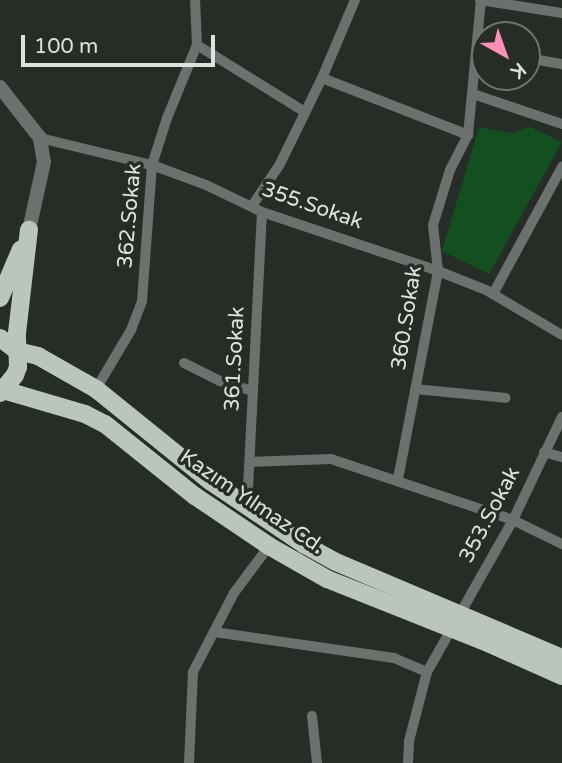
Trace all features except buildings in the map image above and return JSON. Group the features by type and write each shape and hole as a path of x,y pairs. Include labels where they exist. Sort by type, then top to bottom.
{"highway":[{"path":"0,298 29,230"},
{"path":"1,390 15,375 29,230"},
{"name":"Kazım Yılmaz Cd.","path":"0,338 17,351 38,355 96,388 247,508 335,562 562,676"},
{"name":"Kazım Yılmaz Cd.","path":"1,390 28,400 85,414 105,424 195,496 269,546 327,579 562,658"}],"street":[{"name":"362.Sokak","path":"96,388 131,330 142,301 152,165 167,118 197,45 195,0"},
{"path":"257,209 322,78 355,0"},
{"path":"481,0 562,13"},
{"name":"360.Sokak","path":"481,0 481,21"},
{"path":"197,45 305,112"},
{"path":"541,60 562,64"},
{"path":"322,78 468,135"},
{"path":"0,87 40,138 44,162 29,230"},
{"name":"360.Sokak","path":"398,479 438,271 433,225 450,170 468,135 474,91"},
{"path":"473,94 562,124"},
{"name":"355.Sokak","path":"40,138 152,165 257,209 438,271 492,294 562,335"},
{"path":"492,294 562,167"},
{"name":"361.Sokak","path":"247,508 257,209"},
{"path":"184,363 220,381 252,391"},
{"path":"415,389 506,398"},
{"name":"353.Sokak","path":"408,763 409,741 427,672 513,520 562,417"},
{"path":"544,452 562,457"},
{"path":"250,462 331,459 398,479 513,520 562,544"},
{"path":"189,763 193,672 234,593 269,546"},
{"path":"214,632 394,658 427,672"},
{"path":"312,716 317,763"}],"green space":[{"path":"479,127 511,133 530,127 562,142 489,274 442,251"}]}
